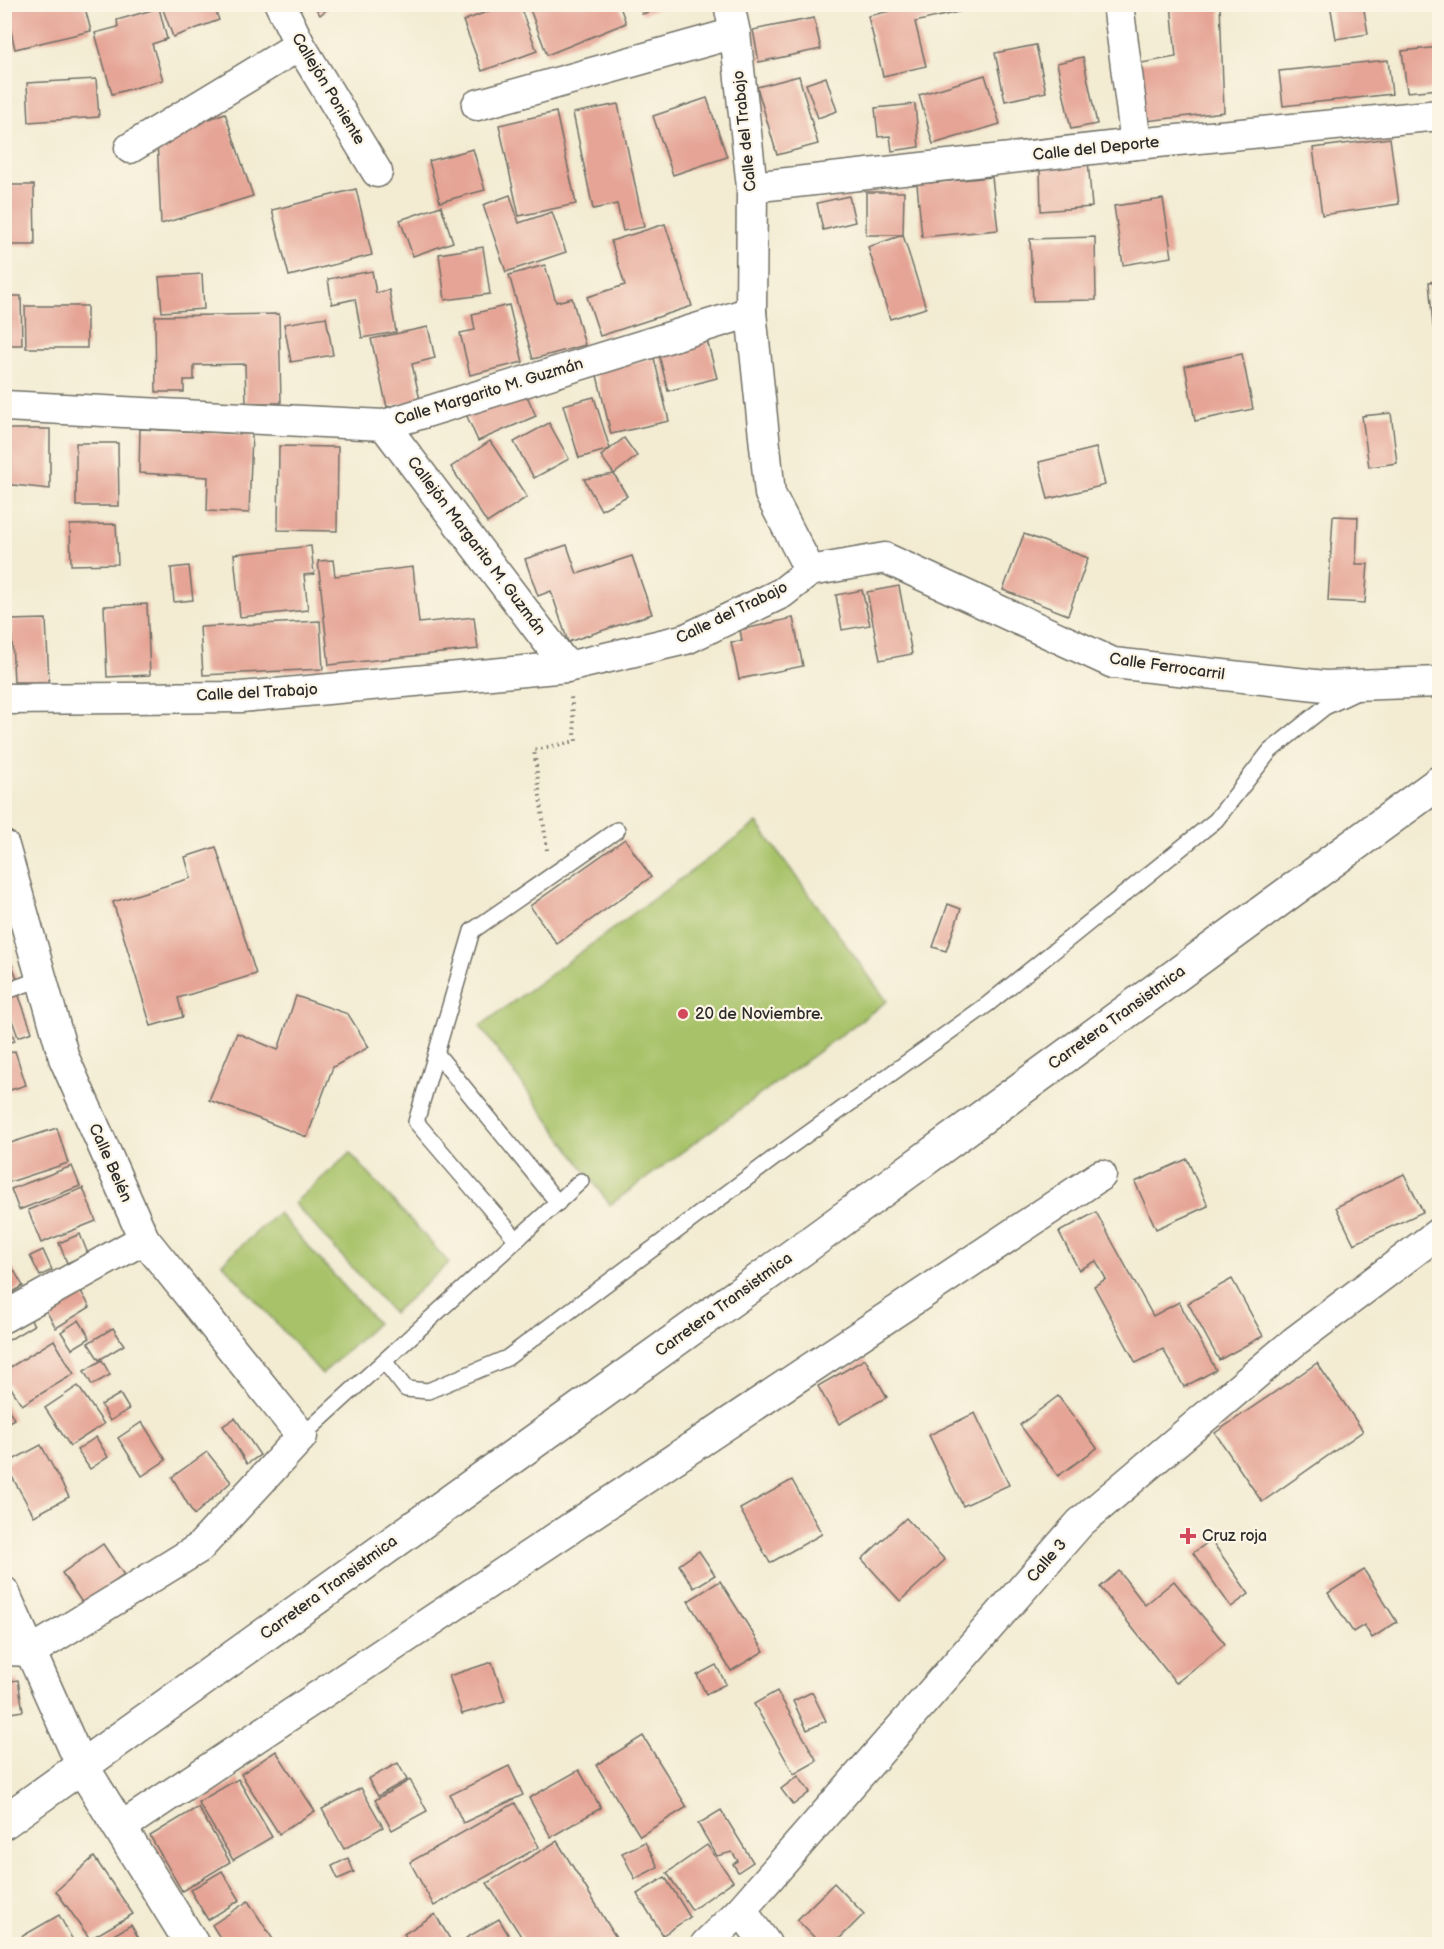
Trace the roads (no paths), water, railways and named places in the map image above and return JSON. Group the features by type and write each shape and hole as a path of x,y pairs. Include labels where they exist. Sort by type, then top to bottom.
{"main road":[{"name":"Carretera Transistmica","path":"4,1822 805,1247 1440,782"},
{"path":"81,1765 192,1944"}],"street":[{"name":"Callejón Poniente","path":"280,4 300,45 377,172"},
{"path":"1118,4 1136,144"},
{"path":"477,105 732,19"},
{"name":"Calle del Trabajo","path":"4,699 241,697 567,667 686,639 782,593 810,571 770,494 751,312 752,187 732,19"},
{"path":"130,148 300,45"},
{"name":"Calle del Deporte","path":"752,187 1136,144 1440,115"},
{"name":"Calle Margarito M. Guzmán","path":"4,406 384,424 751,312"},
{"name":"Callejón Margarito M. Guzmán","path":"384,424 567,667"},
{"name":"Calle Ferrocarril","path":"810,571 885,558 1113,663 1325,686 1440,682"},
{"name":"Calle Belén","path":"4,846 64,1058 144,1239 302,1436"},
{"path":"120,1828 1101,1175"},
{"name":"Calle 3","path":"706,1944 741,1910 1080,1523 1294,1342 1440,1232"},
{"path":"4,1317 144,1239"},
{"path":"18,1651 199,1548 302,1436"},
{"path":"4,1592 18,1651 81,1765"},
{"path":"741,1910 766,1944"}],"lane":[{"path":"384,1361 406,1389 428,1391 507,1358 774,1158 988,1004 1216,820 1270,751 1325,707 1370,686"},
{"path":"518,1240 416,1122 472,931 617,830"},
{"path":"4,992 43,978"},
{"path":"436,1053 558,1203"},
{"path":"302,1436 581,1181"}],"place":[{"name":"20 de Noviembre.","path":"683,1014"},
{"name":"Cruz roja","path":"1188,1536"}]}
